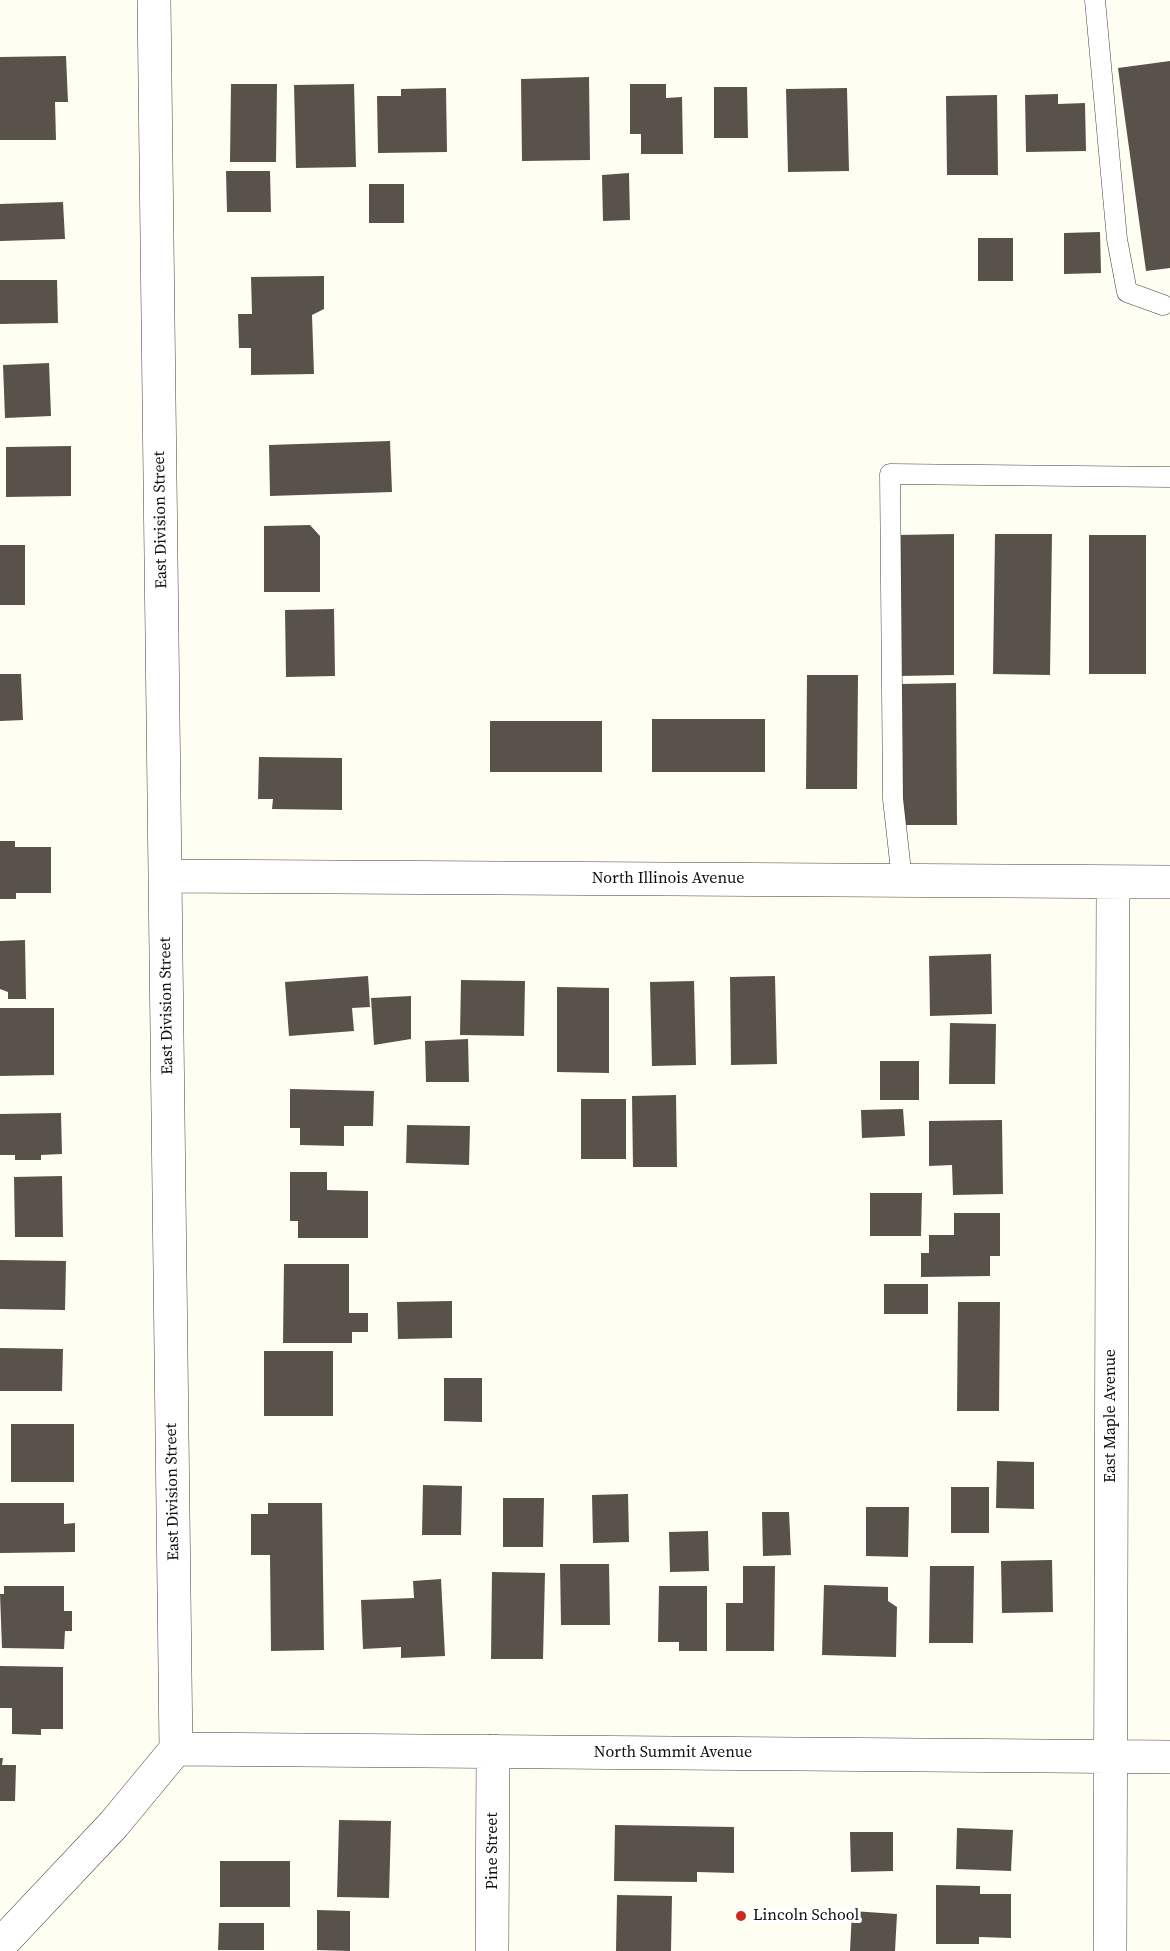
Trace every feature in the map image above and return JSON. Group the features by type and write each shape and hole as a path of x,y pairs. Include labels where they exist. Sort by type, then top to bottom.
{"street":[{"name":"East Division Street","path":"154,0 176,1749"},
{"name":"North Illinois Avenue","path":"166,876 1170,882"},
{"name":"East Maple Avenue","path":"1110,1951 1113,882"},
{"name":"North Summit Avenue","path":"176,1749 1170,1757"},
{"path":"0,1945 114,1824 176,1749"},
{"name":"Pine Street","path":"492,1951 493,1751"}],"lane":[{"path":"1095,0 1117,239 1127,292 1163,305"},
{"path":"902,880 893,799 890,474 1170,477"}],"building":[{"path":"66,56 68,102 55,102 56,140 0,140 0,57"},
{"path":"1170,61 1170,268 1146,271 1118,68"},
{"path":"589,77 590,160 522,161 521,79"},
{"path":"231,84 277,84 276,162 230,162"},
{"path":"354,84 356,167 296,168 294,85"},
{"path":"630,84 666,84 666,98 682,97 683,154 641,154 641,134 630,134"},
{"path":"714,87 747,87 748,138 714,138"},
{"path":"446,88 447,152 378,153 377,96 401,96 401,89"},
{"path":"847,88 849,171 788,172 786,89"},
{"path":"1058,94 1058,104 1085,103 1086,151 1026,152 1025,95"},
{"path":"997,95 998,175 947,175 946,96"},
{"path":"226,171 270,171 271,212 227,212"},
{"path":"629,173 630,220 603,221 602,175"},
{"path":"369,184 404,184 404,223 369,223"},
{"path":"63,202 65,239 0,241 0,204"},
{"path":"1100,232 1101,273 1064,274 1064,233"},
{"path":"978,238 1013,238 1013,281 978,281"},
{"path":"324,276 324,309 312,315 314,374 251,375 251,348 239,348 238,314 252,314 251,277"},
{"path":"0,280 57,280 58,323 0,324"},
{"path":"49,363 51,416 5,418 3,365"},
{"path":"390,441 392,492 270,496 269,445"},
{"path":"71,446 71,496 6,497 6,447"},
{"path":"310,525 320,536 320,592 264,592 264,526"},
{"path":"954,534 954,675 899,676 898,535"},
{"path":"995,534 1052,534 1050,675 993,674"},
{"path":"1089,535 1146,535 1146,674 1089,674"},
{"path":"0,545 25,545 25,605 0,605"},
{"path":"334,609 335,676 286,677 285,610"},
{"path":"0,674 21,674 23,720 0,721"},
{"path":"807,675 858,675 857,789 806,789"},
{"path":"956,683 957,825 902,825 900,684"},
{"path":"652,719 765,719 765,772 652,772"},
{"path":"490,721 602,721 602,772 490,772"},
{"path":"259,757 342,758 342,810 272,809 273,799 258,799"},
{"path":"0,841 15,841 15,847 51,847 51,893 16,893 16,899 0,899"},
{"path":"25,940 26,999 8,999 8,992 0,989 0,941"},
{"path":"991,954 992,1014 930,1016 929,956"},
{"path":"368,976 370,1007 352,1008 354,1031 289,1036 285,982"},
{"path":"775,976 777,1064 731,1065 730,977"},
{"path":"461,980 525,981 524,1036 460,1035"},
{"path":"694,981 696,1065 652,1066 650,982"},
{"path":"557,987 609,988 609,1073 557,1072"},
{"path":"411,996 411,1039 374,1045 371,998"},
{"path":"0,1008 54,1008 54,1075 0,1076"},
{"path":"950,1023 996,1024 995,1084 949,1084"},
{"path":"468,1039 469,1082 426,1082 425,1041"},
{"path":"880,1061 919,1061 919,1100 880,1100"},
{"path":"290,1089 374,1091 373,1126 344,1126 344,1146 300,1145 300,1128 290,1128"},
{"path":"676,1095 677,1167 633,1167 632,1096"},
{"path":"581,1099 626,1099 626,1159 581,1159"},
{"path":"903,1109 905,1136 862,1138 861,1110"},
{"path":"61,1113 62,1154 41,1155 41,1160 15,1160 15,1155 0,1155 0,1114"},
{"path":"1002,1120 1003,1194 953,1195 952,1165 929,1166 929,1121"},
{"path":"407,1125 470,1126 469,1165 406,1163"},
{"path":"290,1172 327,1172 327,1190 368,1191 368,1238 298,1238 298,1221 290,1221"},
{"path":"62,1176 63,1237 15,1237 14,1177"},
{"path":"870,1193 922,1193 921,1236 870,1236"},
{"path":"954,1213 1000,1213 1000,1256 990,1256 990,1276 921,1277 921,1253 929,1253 929,1235 954,1235"},
{"path":"0,1260 66,1261 65,1310 0,1309"},
{"path":"284,1264 349,1264 349,1313 368,1313 368,1332 352,1332 352,1343 283,1343"},
{"path":"884,1284 928,1284 928,1314 884,1314"},
{"path":"452,1301 452,1338 398,1339 397,1302"},
{"path":"958,1302 1000,1302 999,1411 957,1411"},
{"path":"0,1348 63,1349 62,1391 0,1391"},
{"path":"264,1351 333,1351 333,1416 264,1416"},
{"path":"444,1378 482,1378 482,1422 444,1421"},
{"path":"11,1424 74,1424 74,1482 11,1482"},
{"path":"997,1461 1034,1462 1034,1509 996,1508"},
{"path":"423,1485 462,1486 461,1535 422,1535"},
{"path":"951,1487 989,1487 989,1533 951,1533"},
{"path":"628,1494 629,1542 593,1543 592,1495"},
{"path":"503,1498 544,1498 543,1547 503,1547"},
{"path":"0,1503 64,1503 64,1524 75,1523 75,1552 0,1553"},
{"path":"268,1503 322,1503 324,1650 271,1651 270,1555 251,1555 251,1514 268,1514"},
{"path":"866,1507 909,1507 908,1557 866,1556"},
{"path":"762,1512 789,1512 791,1555 763,1556"},
{"path":"708,1531 709,1571 670,1572 669,1532"},
{"path":"1052,1560 1053,1612 1002,1613 1001,1561"},
{"path":"560,1564 609,1564 610,1625 561,1625"},
{"path":"743,1566 775,1566 774,1651 726,1651 726,1603 743,1603"},
{"path":"930,1566 974,1566 973,1643 929,1643"},
{"path":"492,1572 545,1573 543,1659 491,1659"},
{"path":"441,1579 445,1656 401,1658 401,1647 363,1649 361,1600 414,1598 413,1581"},
{"path":"824,1585 888,1587 888,1601 897,1607 896,1657 822,1655"},
{"path":"4,1586 64,1586 64,1611 72,1611 72,1631 65,1631 64,1649 2,1648 0,1594 4,1594"},
{"path":"659,1586 707,1586 707,1651 679,1651 679,1642 658,1642"},
{"path":"0,1666 63,1667 63,1729 41,1729 41,1735 12,1734 12,1708 0,1708"},
{"path":"0,1758 3,1758 2,1765 16,1765 15,1801 0,1801"},
{"path":"339,1820 391,1821 389,1898 337,1897"},
{"path":"615,1825 734,1827 734,1873 697,1872 697,1882 614,1881"},
{"path":"957,1828 1013,1830 1011,1871 956,1869"},
{"path":"850,1832 893,1832 893,1871 851,1872"},
{"path":"220,1861 290,1861 290,1907 220,1907"},
{"path":"936,1885 980,1886 980,1894 1011,1894 1011,1938 979,1937 979,1944 936,1944"},
{"path":"617,1895 672,1896 671,1951 616,1951"},
{"path":"317,1910 350,1911 350,1951 317,1950"},
{"path":"852,1911 897,1914 895,1951 850,1951"},
{"path":"219,1923 264,1923 264,1950 218,1950"}],"place":[{"name":"Lincoln School","path":"741,1916"}]}
